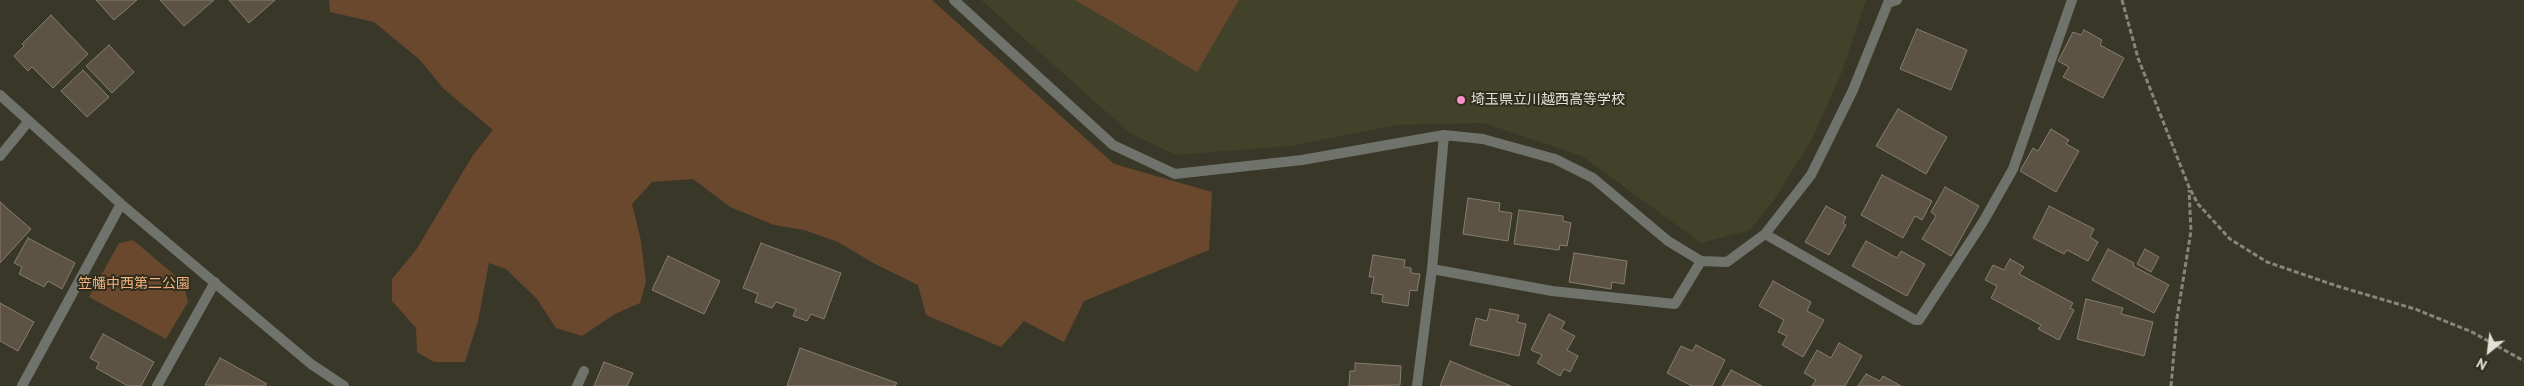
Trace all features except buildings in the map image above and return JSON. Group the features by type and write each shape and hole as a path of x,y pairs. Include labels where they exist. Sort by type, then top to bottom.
{"street":[{"path":"954,0 1051,86 1113,145 1175,174 1302,160 1444,135 1483,139 1555,159 1594,178 1668,241 1701,261 1727,262 1765,234 1811,174 1853,90 1891,1"},
{"path":"1765,234 1914,320 1919,320 1983,222 2013,169 2072,0"},
{"path":"0,95 121,204 312,364 344,386"},
{"path":"0,156 28,122"},
{"path":"1417,386 1432,270 1444,135"},
{"path":"22,386 121,204"},
{"path":"1432,270 1552,291 1675,304 1701,261"},
{"path":"157,386 215,282"},
{"path":"577,386 584,371"}],"path":[{"path":"2122,0 2138,58 2189,187 2198,204 2230,239 2267,262 2337,286 2415,309 2472,332 2524,361"},
{"path":"2170,386 2177,318 2191,231 2189,187"}],"shaded area":[{"name":"埼玉県立川越西高等学校","path":"981,0 1866,0 1841,74 1812,139 1774,200 1750,230 1701,243 1582,156 1484,123 1397,125 1290,146 1176,155 1130,133"}],"green space":[{"path":"329,0 932,0 1114,164 1212,192 1209,250 1084,301 1064,342 1024,321 1001,347 926,315 918,285 875,264 838,242 804,230 774,225 730,207 693,179 652,182 632,204 641,241 646,282 640,303 615,314 582,336 556,328 537,299 506,269 489,263 478,321 465,362 434,362 417,352 416,328 392,301 392,279 416,250 473,155 493,130 444,89 420,60 374,22 330,12"},
{"path":"1075,0 1239,0 1197,72"},
{"name":"笠幡中西第二公園","path":"133,240 183,282 188,302 166,339 89,297 119,243"}],"place":[{"name":"埼玉県立川越西高等学校","path":"1461,100"}]}
